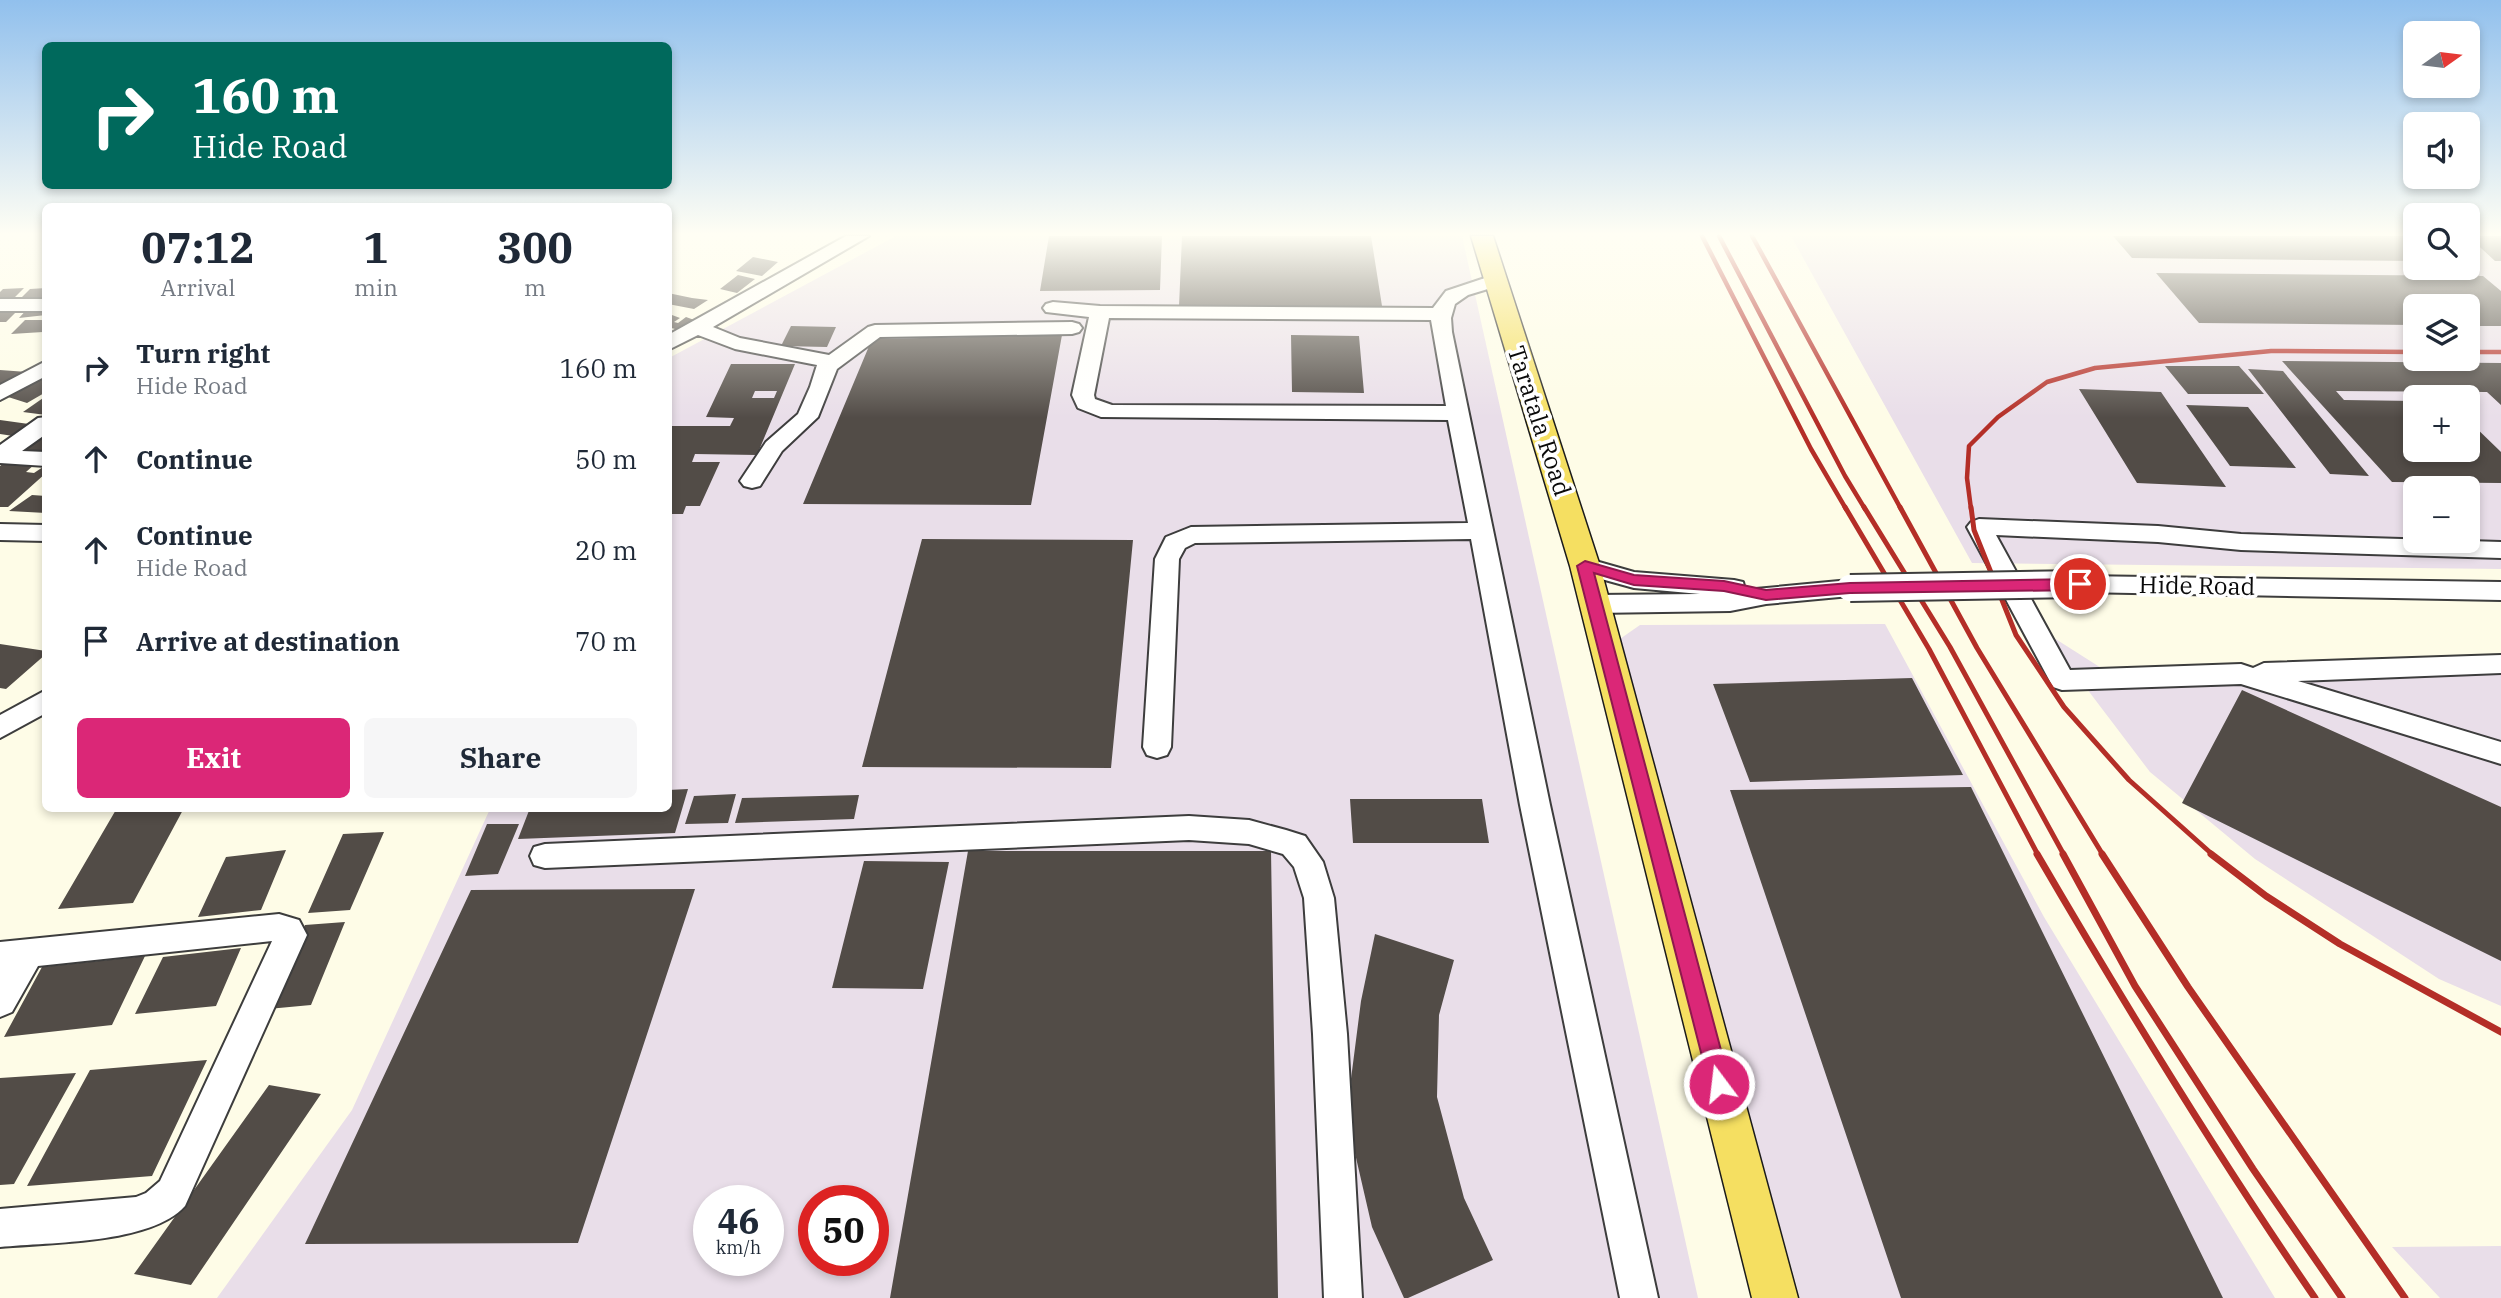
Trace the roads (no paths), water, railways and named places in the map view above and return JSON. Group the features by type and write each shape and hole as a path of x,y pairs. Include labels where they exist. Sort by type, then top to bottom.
{"main road":[{"name":"Taratala Road","path":"1499,297 1585,566 1775,1298"}],"street":[{"path":"672,342 753,297"},
{"path":"1450,297 1439,314 1535,805 1639,1298"},
{"path":"0,305 42,305"},
{"path":"1053,309 1100,312 1439,314"},
{"path":"1100,312 1083,395 1086,403 1097,409 1128,413 1459,413"},
{"path":"697,328 735,343 829,361 807,417 774,447 752,481"},
{"path":"825,369 875,331 1072,328"},
{"path":"2,392 42,369"},
{"path":"2,452 42,426"},
{"path":"2,452 42,458"},
{"path":"2501,550 2241,542 2158,534 1979,527 2062,680 2501,664"},
{"path":"1157,747 1167,559 1175,543 1191,535 1482,531"},
{"path":"0,532 42,533"},
{"path":"1585,566 1634,580 1724,586 1766,595"},
{"name":"Hide Road","path":"1766,595 1850,588 2080,584 2501,591"},
{"path":"1595,604 1730,602 1766,595"},
{"path":"2241,674 2501,753"},
{"path":"0,728 42,702"},
{"path":"545,856 1189,828 1249,832 1294,845 1308,862 1318,898 1330,1034 1343,1298"},
{"path":"0,1002 14,954 279,927 289,929 291,934 177,1188 164,1204 151,1212 136,1216 0,1228"}],"railway":[{"path":"1733,297 1811,449 1846,509"},
{"path":"1751,297 1865,509"},
{"path":"1785,297 1901,509"},
{"path":"1971,509 1967,478 1969,446 1998,417 2047,382 2095,368 2271,351 2403,352"},
{"path":"2480,352 2501,352"},
{"path":"1845,507 1929,649 2038,855"},
{"path":"1864,507 1950,647 2064,855"},
{"path":"1900,507 1977,648 2103,855"},
{"path":"1971,507 1974,530 2016,635 2064,707 2129,780 2213,855"},
{"path":"2037,854 2172,1079 2315,1298"},
{"path":"2063,854 2135,986 2253,1169 2342,1298"},
{"path":"2102,854 2188,987 2405,1298"},
{"path":"2211,854 2266,896 2340,944 2501,1032"}]}
